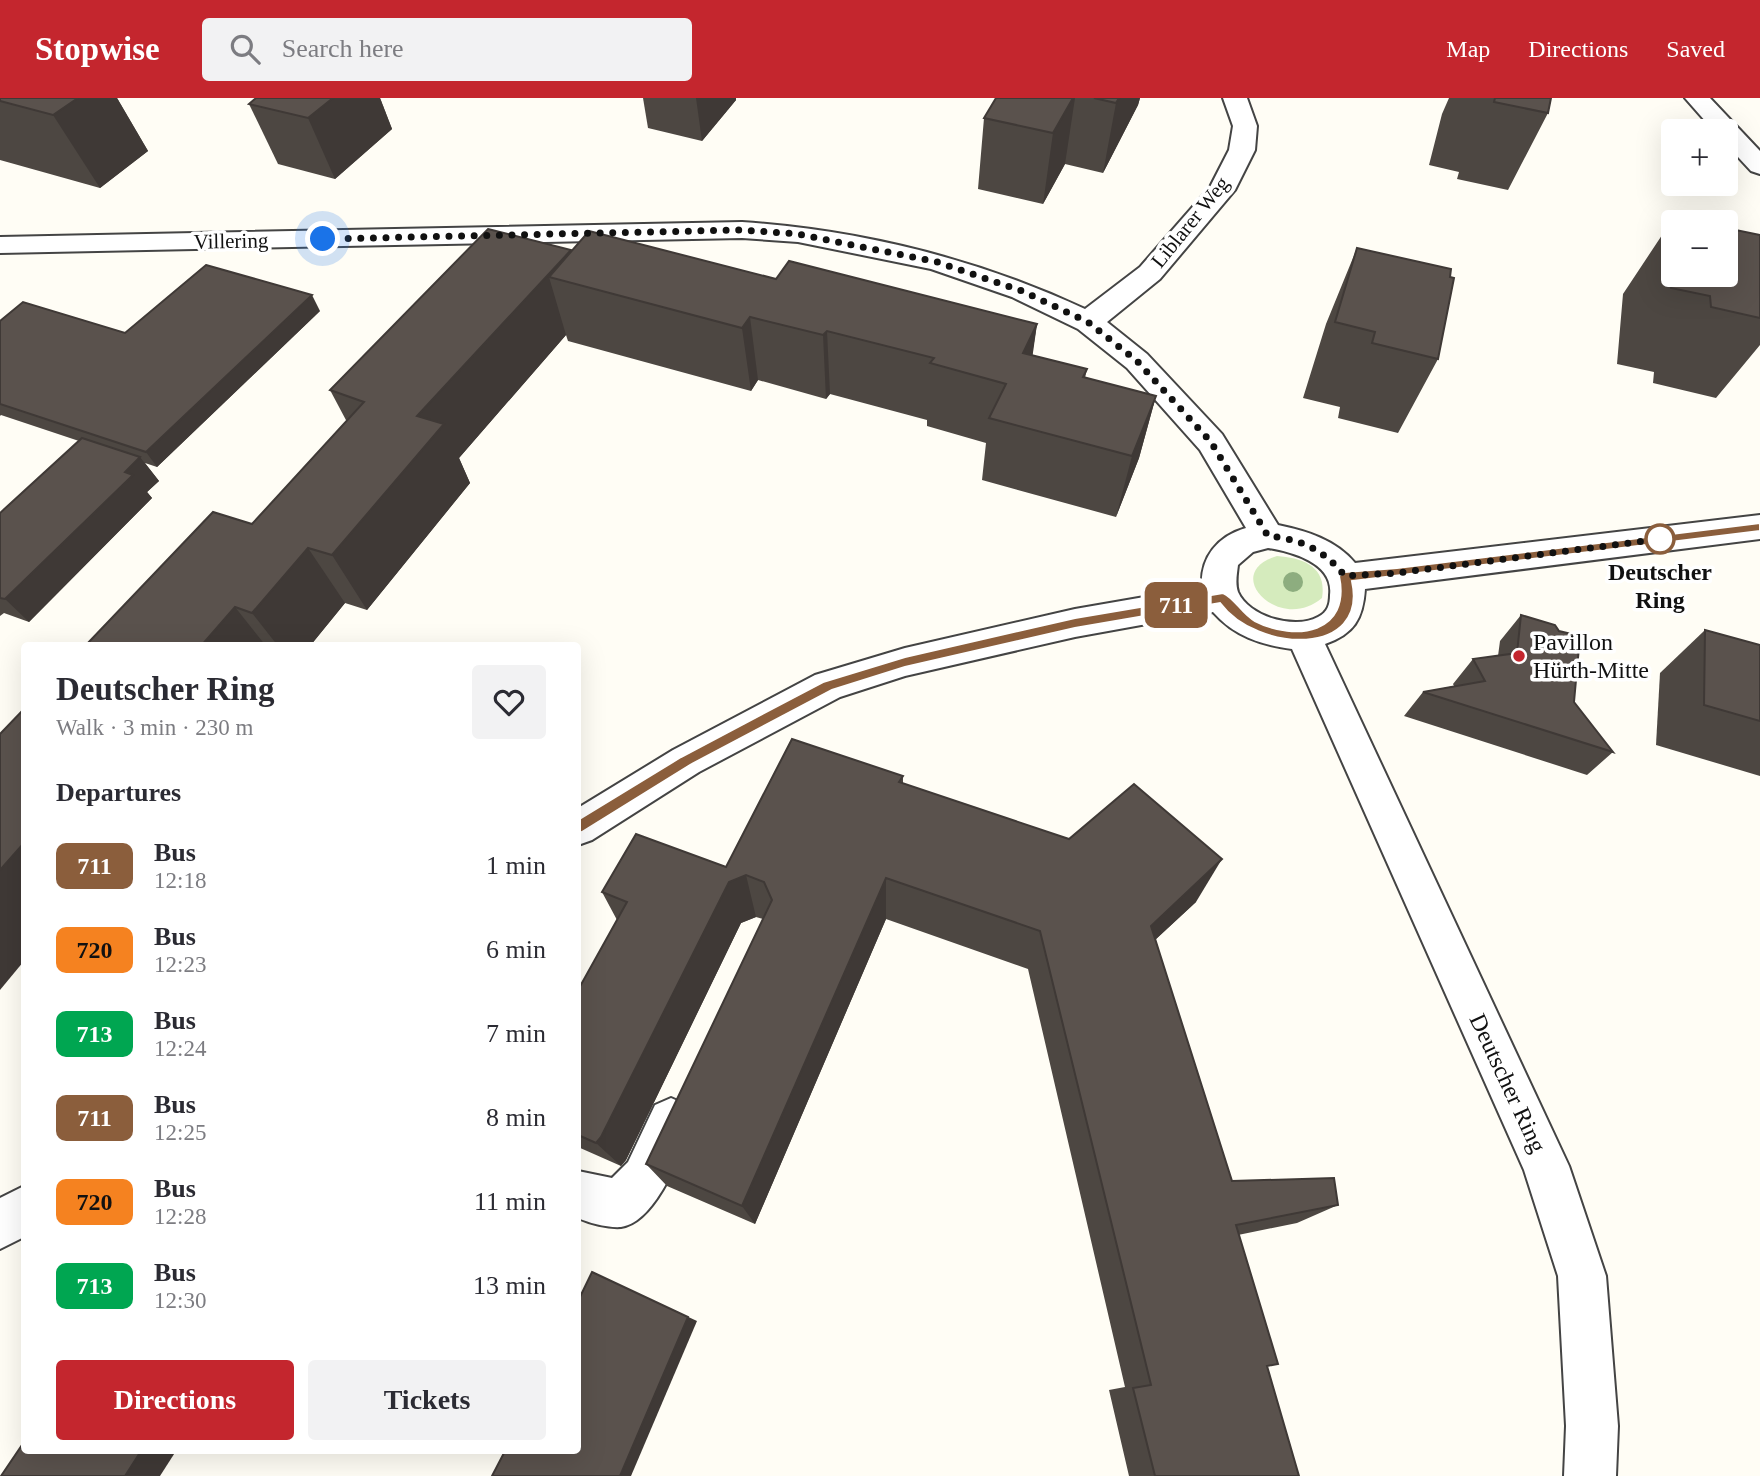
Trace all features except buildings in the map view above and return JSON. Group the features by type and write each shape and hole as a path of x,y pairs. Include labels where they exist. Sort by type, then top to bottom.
{"street":[{"name":"Liblarer Weg","path":"1088,322 1150,272 1222,190 1242,150 1244,126 1235,98"},
{"path":"1697,98 1760,166"},
{"name":"Villering","path":"0,245 753,231 798,234 937,262 1022,291 1088,322 1137,361 1211,442 1268,536"},
{"path":"1345,576 1397,573 1760,527"},
{"path":"1268,536 1291,538 1313,547 1332,560 1345,576 1349,595 1344,613 1331,627 1304,636 1278,634 1250,624 1233,612 1223,597 1218,576 1224,556 1242,542 1268,536"},
{"path":"581,826 686,761 828,686 905,662 1075,623 1223,597"},
{"name":"Deutscher Ring","path":"1304,636 1546,1166 1581,1276 1592,1426 1590,1476"},
{"path":"581,1196 588,1199 621,1203 644,1178 685,1090"},
{"path":"0,1225 21,1212"}],"green space":[{"path":"1277,556 1296,559 1312,566 1321,579 1322,598 1306,607 1289,609 1274,605 1262,597 1255,586 1254,575 1261,564"}],"bus line":[{"name":"711","path":"581,826 756,722 828,686 905,662 1075,623 1223,597 1233,612 1250,624 1278,634 1304,636 1331,627 1344,613 1349,595 1345,576 1397,573 1760,527"}],"place":[{"name":"Deutscher Ring","path":"1660,539"},
{"name":"Pavillon Hürth-Mitte","path":"1519,656"}],"route":[{"path":"323,239 741,230 798,234 937,262 1022,291 1088,322 1137,361 1211,442 1268,536 1291,538 1313,547 1332,560 1345,576 1397,573 1660,539"}]}
